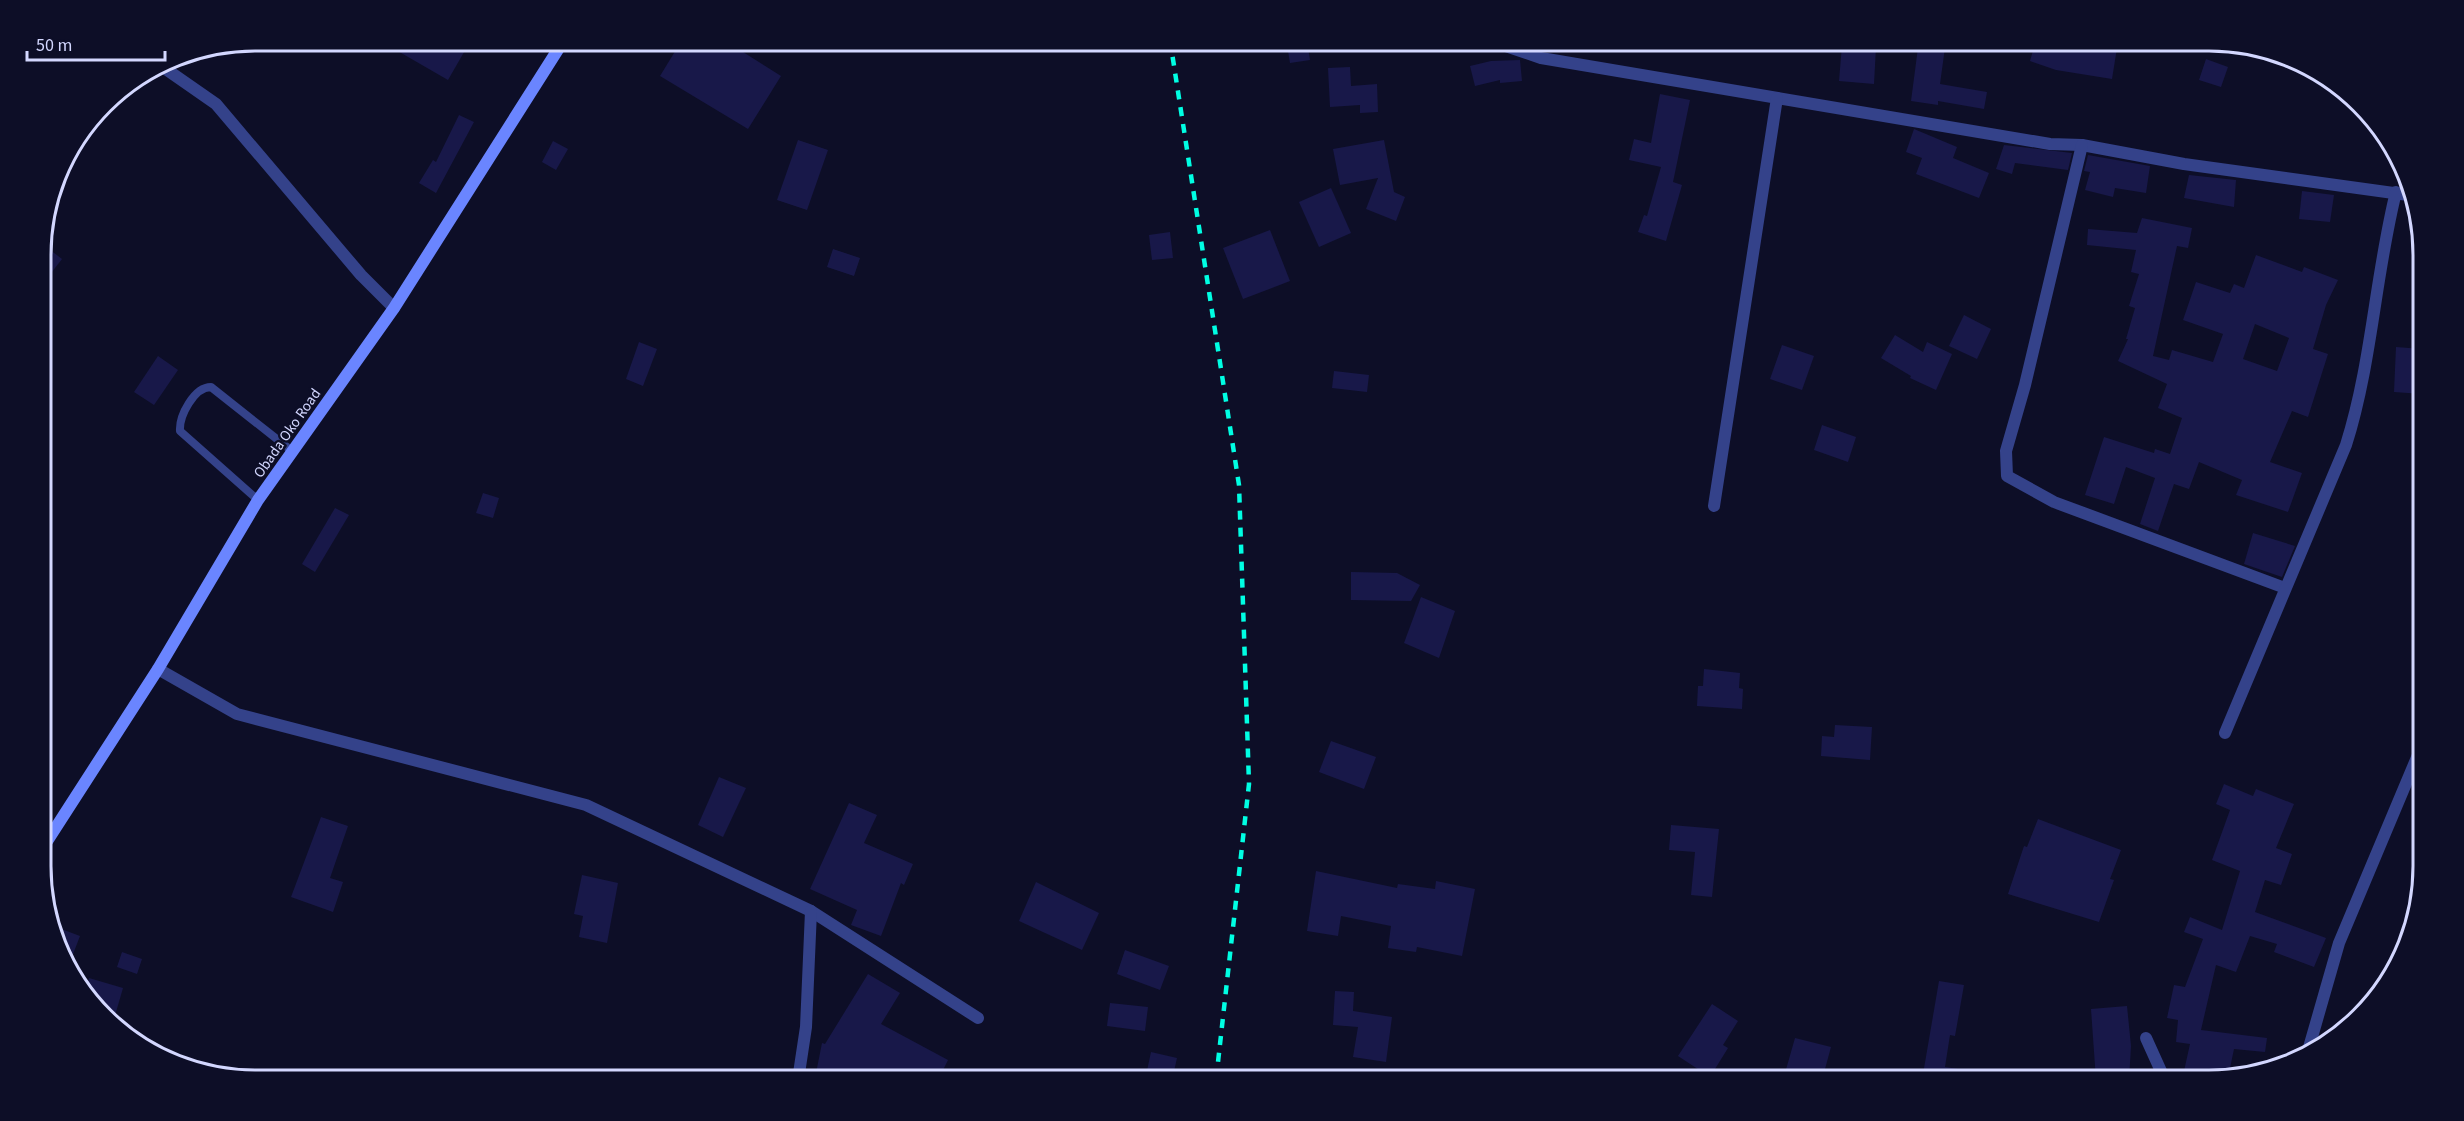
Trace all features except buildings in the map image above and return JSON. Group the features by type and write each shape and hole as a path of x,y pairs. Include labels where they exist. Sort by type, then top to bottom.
{"main road":[{"name":"Obada Oko Road","path":"51,835 158,669 258,500 394,308 557,51"}],"street":[{"path":"1520,51 1541,58 2050,144 2082,145 2184,164 2402,194 2384,239 2359,403 2346,445 2225,733"},
{"path":"168,71 216,105 361,275 394,308"},
{"path":"1714,506 1777,98"},
{"path":"2082,145 2025,385 2006,451 2007,476 2054,502 2285,588"},
{"path":"158,669 237,714 586,805 811,911 978,1018"},
{"path":"2310,1043 2339,943 2413,767"},
{"path":"800,1070 806,1027 811,911"},
{"path":"2146,1038 2160,1070"}],"lane":[{"path":"258,500 180,431 181,416 200,390 211,387 292,451"}],"railway":[{"path":"1172,51 1239,485 1249,784 1217,1070"}]}
